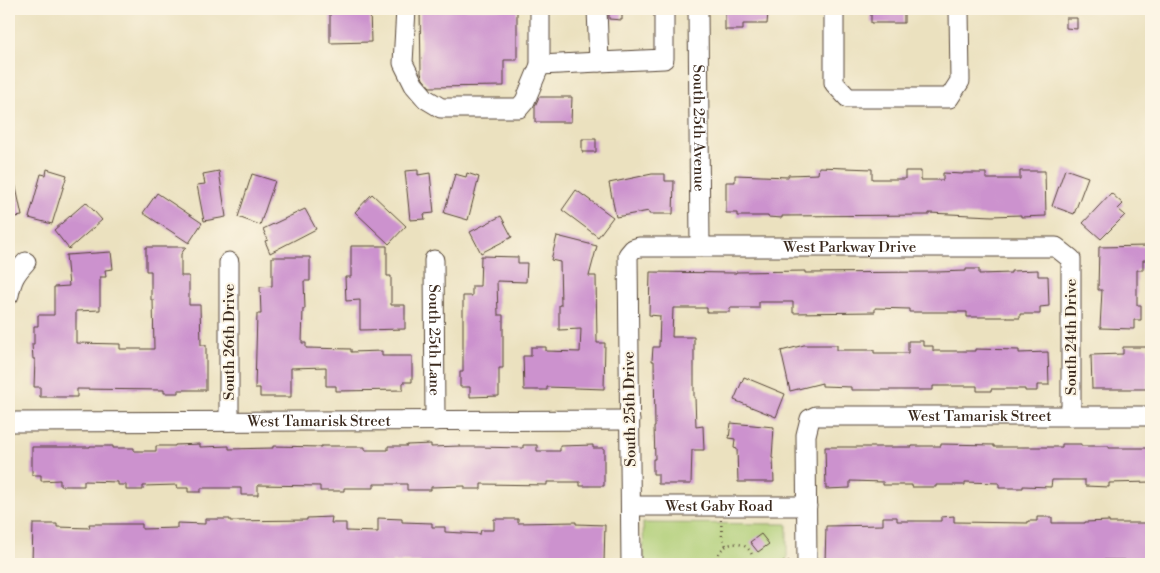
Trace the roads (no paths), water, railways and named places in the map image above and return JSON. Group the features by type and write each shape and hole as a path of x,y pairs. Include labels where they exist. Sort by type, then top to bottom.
{"street":[{"path":"406,9 403,62 414,85 426,98 441,108 519,108 525,101 540,65 540,9"},
{"path":"597,9 599,62"},
{"path":"540,65 664,59 664,9"},
{"name":"South 25th Avenue","path":"698,9 700,246"},
{"path":"834,9 834,83 848,98 949,98 960,81 959,9"},
{"name":"West Parkway Drive","path":"628,254 633,249 639,247 700,246 1056,247 1071,259"},
{"name":"South 25th Drive","path":"628,254 631,564"},
{"name":"South 24th Drive","path":"1071,259 1071,416"},
{"name":"South 25th Lane","path":"434,260 435,421"},
{"path":"9,294 12,281 26,262"},
{"name":"South 26th Drive","path":"229,262 229,421"},
{"name":"West Tamarisk Street","path":"807,506 806,435 810,419 816,416 1151,416"},
{"name":"West Tamarisk Street","path":"9,422 630,420"},
{"name":"West Gaby Road","path":"631,506 807,506"},
{"path":"807,506 807,564"}]}
